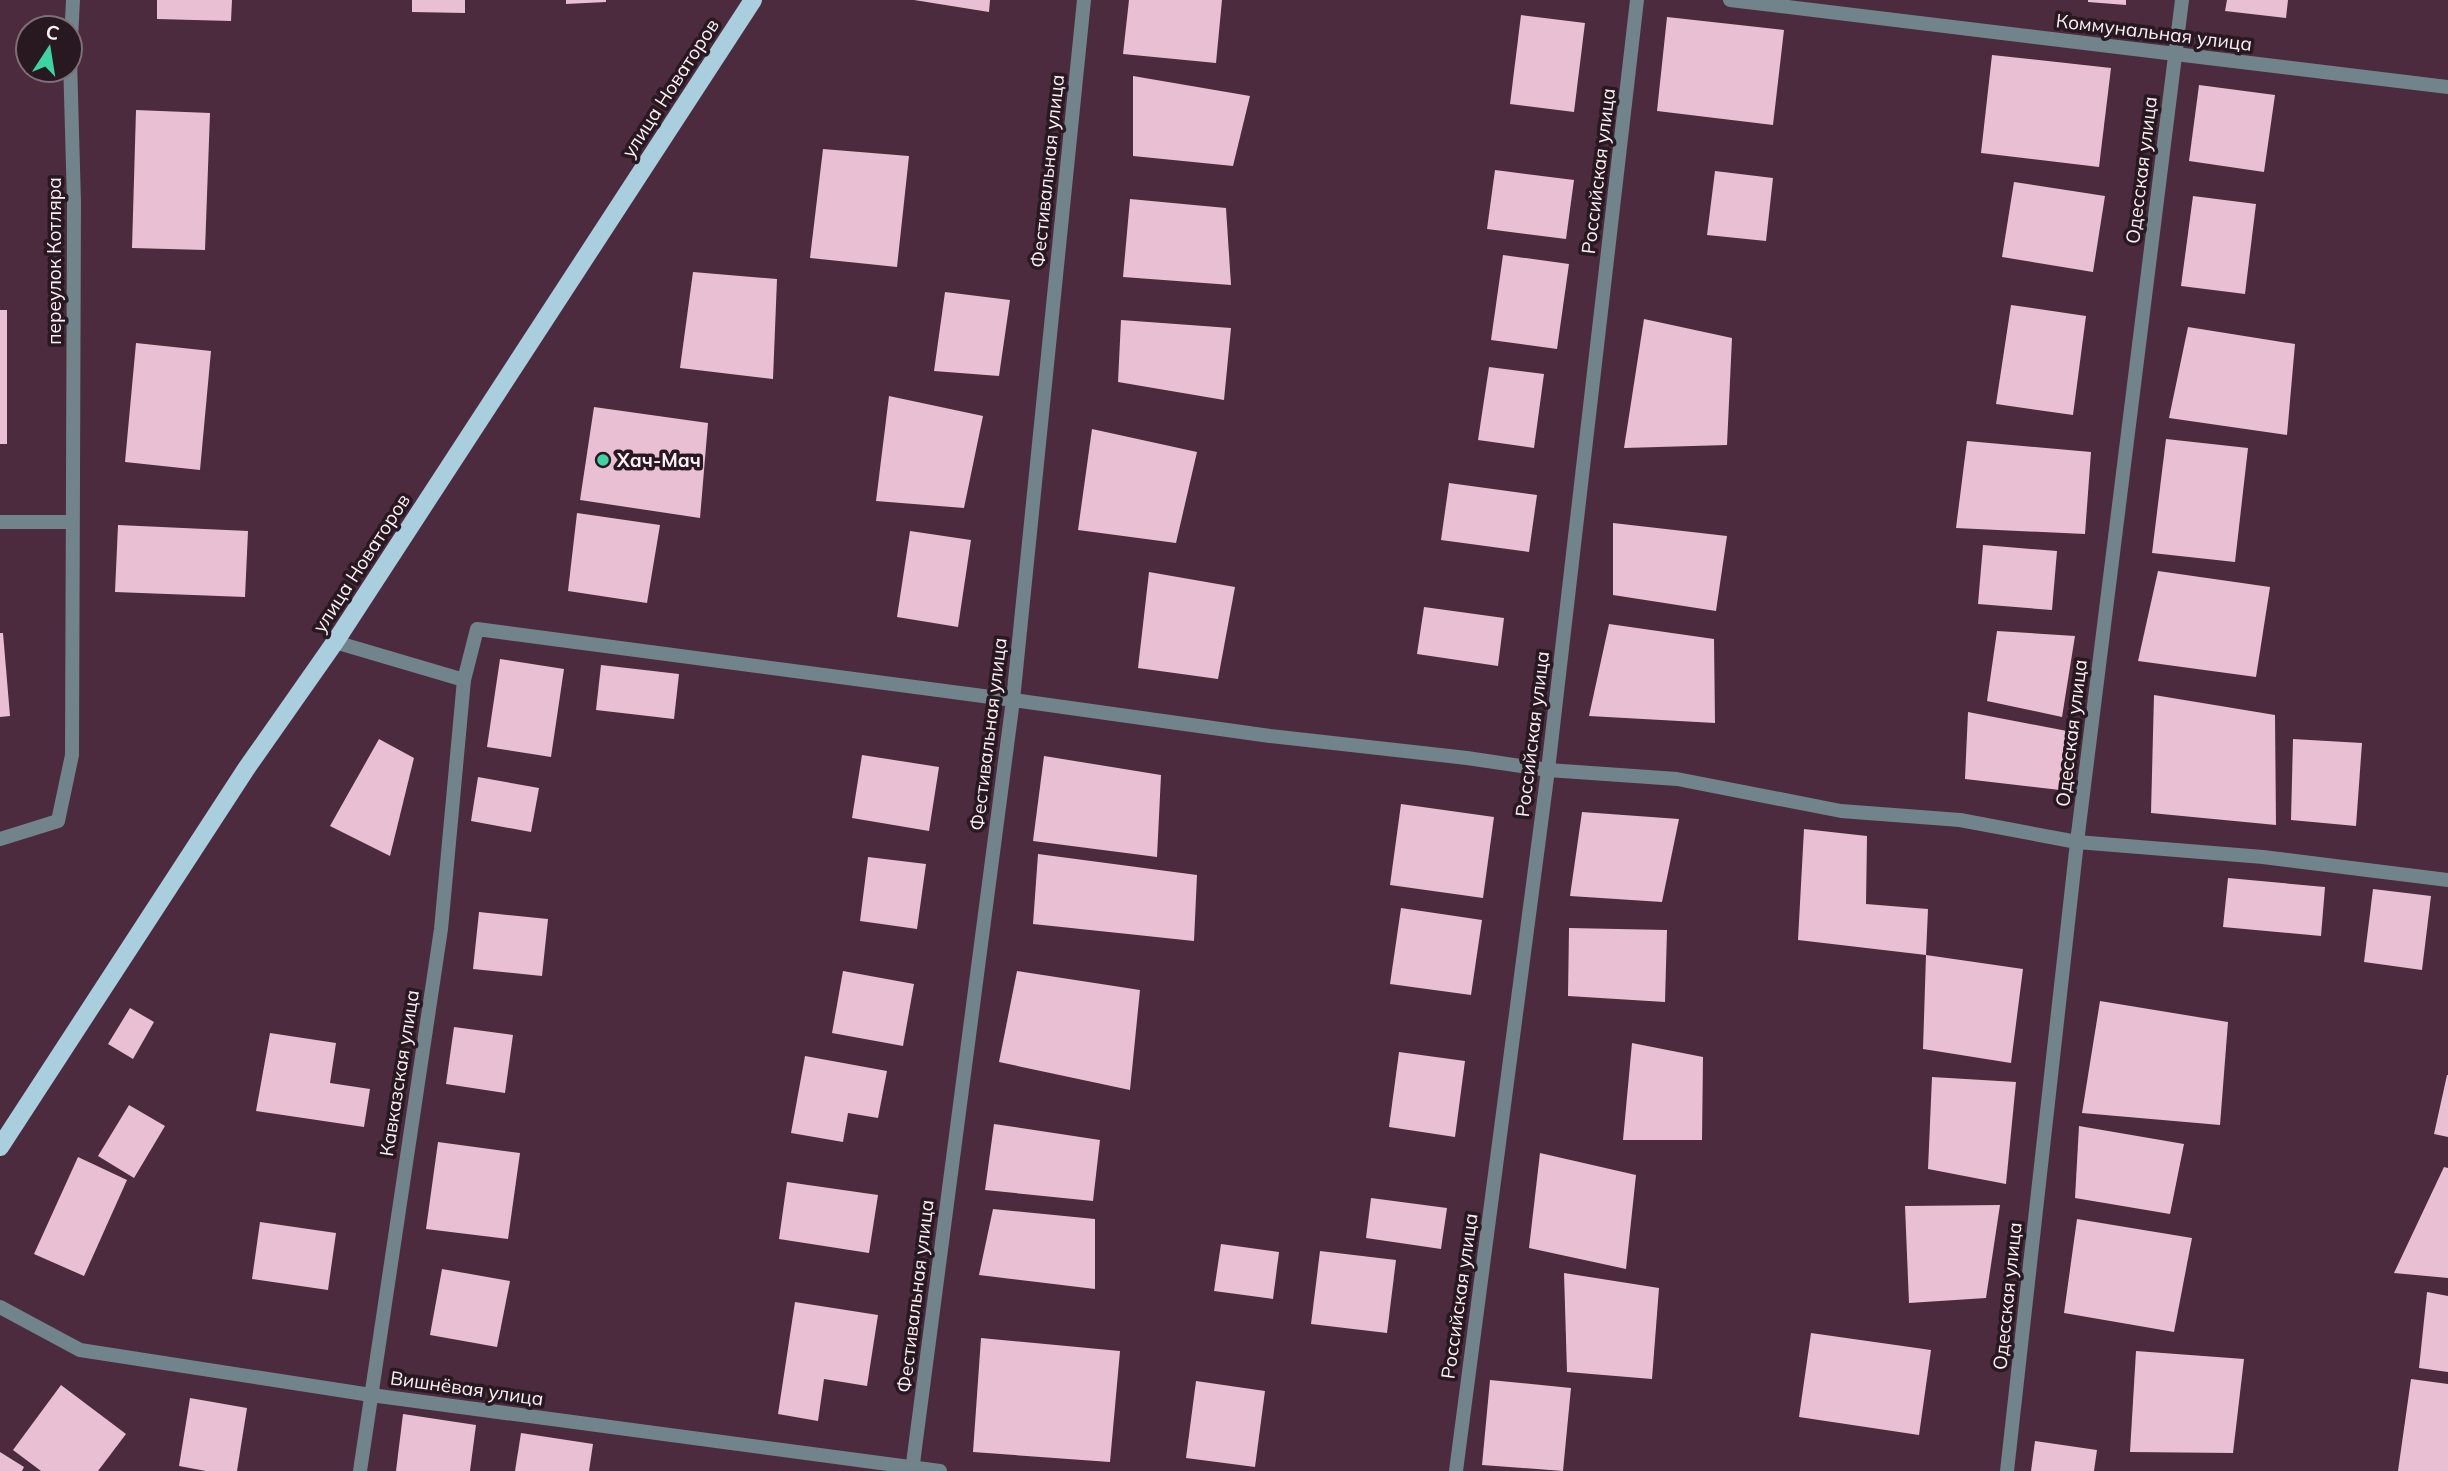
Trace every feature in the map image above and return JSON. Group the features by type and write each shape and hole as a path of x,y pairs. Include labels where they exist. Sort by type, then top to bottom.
{"main road":[{"name":"улица Новаторов","path":"0,1147 246,769 334,642 752,0"}],"street":[{"name":"переулок Котляра","path":"0,839 58,821 72,755 74,204 70,59 73,0"},
{"name":"Фестивальная улица","path":"912,1469 1013,700 1084,0"},
{"name":"Российская улица","path":"1456,1471 1548,770 1637,0"},
{"name":"Коммунальная улица","path":"1731,0 2448,87"},
{"name":"Одесская улица","path":"2007,1471 2077,842 2182,0"},
{"path":"0,522 72,522"},
{"name":"Кавказская улица","path":"360,1471 440,929 464,680 477,629 1013,700"},
{"path":"334,642 464,680"},
{"path":"1013,700 1270,736 1548,770 1677,779 1841,811 1960,820 2077,842 2263,857 2448,880"},
{"name":"Вишнёвая улица","path":"0,1307 80,1350 371,1395 940,1471"}],"building":[{"path":"157,0 232,0 231,21 157,19"},
{"path":"412,0 465,0 465,13 412,12"},
{"path":"566,0 606,0 606,2 566,4"},
{"path":"914,0 990,0 989,12"},
{"path":"1129,0 1222,0 1216,63 1123,54"},
{"path":"2126,0 2126,5 2088,2"},
{"path":"2227,0 2288,0 2286,18 2225,11"},
{"path":"1521,15 1585,23 1574,112 1510,104"},
{"path":"1667,17 1784,30 1773,125 1657,111"},
{"path":"1992,55 2111,68 2099,167 1981,153"},
{"path":"1133,76 1250,96 1233,166 1133,156"},
{"path":"2199,85 2275,95 2264,172 2189,161"},
{"path":"136,110 210,113 205,250 132,248"},
{"path":"823,149 909,156 897,267 810,258"},
{"path":"1495,170 1574,180 1566,239 1487,229"},
{"path":"1715,171 1773,178 1766,241 1707,235"},
{"path":"2014,182 2105,196 2093,272 2002,257"},
{"path":"2193,196 2256,204 2245,294 2181,286"},
{"path":"1130,199 1226,208 1231,285 1123,277"},
{"path":"1503,255 1569,264 1557,349 1491,340"},
{"path":"693,272 777,279 773,379 680,368"},
{"path":"945,292 1010,300 999,376 934,371"},
{"path":"2011,305 2086,316 2073,415 1996,404"},
{"path":"0,310 7,310 7,444 0,444"},
{"path":"1644,319 1732,338 1727,445 1624,448"},
{"path":"1121,320 1231,328 1224,400 1118,382"},
{"path":"2188,327 2295,344 2287,435 2169,418"},
{"path":"136,343 211,351 200,470 125,462"},
{"path":"1489,367 1544,374 1534,448 1478,440"},
{"path":"889,396 983,416 964,508 876,501"},
{"path":"594,407 708,423 700,518 580,500"},
{"path":"1092,429 1197,452 1176,543 1078,530"},
{"path":"2166,439 2248,448 2235,562 2152,553"},
{"path":"1967,441 2091,452 2085,534 1956,528"},
{"path":"1449,483 1537,495 1529,552 1441,540"},
{"path":"577,513 660,525 647,603 568,591"},
{"path":"1613,523 1727,536 1716,611 1613,595"},
{"path":"118,525 248,531 245,597 115,592"},
{"path":"910,531 971,540 958,627 897,617"},
{"path":"1983,545 2057,551 2052,610 1978,604"},
{"path":"2158,571 2270,587 2256,677 2138,661"},
{"path":"1149,572 1235,587 1218,679 1138,668"},
{"path":"1424,607 1504,618 1498,666 1417,654"},
{"path":"1609,624 1714,639 1715,723 1589,716"},
{"path":"1997,631 2075,636 2062,717 1987,701"},
{"path":"0,633 3,633 10,716 0,717"},
{"path":"500,659 564,669 551,757 487,747"},
{"path":"601,665 679,674 674,719 596,710"},
{"path":"2154,695 2275,715 2276,825 2151,813"},
{"path":"1968,712 2067,731 2060,790 1965,779"},
{"path":"379,739 414,758 390,856 330,826"},
{"path":"2293,739 2362,743 2356,826 2291,820"},
{"path":"862,755 939,767 929,831 852,818"},
{"path":"1044,756 1161,775 1157,857 1033,841"},
{"path":"478,777 539,788 531,832 471,821"},
{"path":"1401,804 1494,817 1483,898 1390,885"},
{"path":"1582,812 1679,819 1662,902 1570,896"},
{"path":"1804,829 1867,836 1866,904 1928,909 1926,955 1798,940"},
{"path":"1038,854 1197,875 1194,941 1033,924"},
{"path":"868,857 926,864 917,929 860,921"},
{"path":"2228,878 2325,887 2321,936 2223,927"},
{"path":"2373,889 2431,896 2422,970 2364,962"},
{"path":"1401,908 1482,920 1471,995 1390,984"},
{"path":"479,912 548,919 542,976 473,969"},
{"path":"1569,928 1667,930 1665,1002 1568,996"},
{"path":"1926,955 2023,969 2011,1063 1923,1049"},
{"path":"843,971 914,984 903,1046 832,1033"},
{"path":"1017,971 1140,990 1130,1090 999,1062"},
{"path":"2100,1001 2228,1022 2220,1125 2082,1113"},
{"path":"130,1008 154,1022 133,1059 108,1044"},
{"path":"454,1027 513,1035 505,1093 446,1084"},
{"path":"270,1033 336,1043 330,1083 370,1089 364,1127 256,1111"},
{"path":"1632,1043 1703,1057 1702,1140 1623,1140"},
{"path":"1399,1052 1465,1061 1455,1137 1389,1127"},
{"path":"805,1056 887,1071 878,1118 848,1113 843,1142 791,1133"},
{"path":"2448,1075 2448,1137 2434,1134"},
{"path":"1932,1077 2016,1082 2006,1184 1928,1169"},
{"path":"129,1105 165,1126 134,1178 98,1156"},
{"path":"994,1124 1100,1140 1093,1201 985,1190"},
{"path":"2079,1126 2184,1144 2170,1214 2075,1198"},
{"path":"438,1142 520,1153 508,1239 426,1229"},
{"path":"1540,1153 1636,1175 1626,1269 1529,1248"},
{"path":"78,1157 127,1180 84,1276 34,1254"},
{"path":"2444,1167 2448,1168 2448,1278 2394,1273"},
{"path":"787,1182 878,1195 869,1253 779,1239"},
{"path":"1371,1198 1447,1208 1441,1249 1366,1238"},
{"path":"2000,1205 1986,1298 1909,1303 1905,1206"},
{"path":"993,1209 1095,1219 1095,1289 979,1275"},
{"path":"2077,1219 2192,1238 2174,1332 2064,1313"},
{"path":"260,1222 336,1233 328,1290 252,1279"},
{"path":"1221,1244 1279,1252 1273,1299 1214,1291"},
{"path":"1320,1251 1396,1260 1387,1333 1311,1324"},
{"path":"442,1269 510,1281 497,1347 430,1335"},
{"path":"1564,1273 1659,1288 1652,1379 1567,1372"},
{"path":"2427,1292 2448,1296 2448,1372 2419,1368"},
{"path":"795,1302 878,1315 867,1386 824,1379 818,1421 778,1414"},
{"path":"1811,1333 1931,1350 1919,1435 1799,1417"},
{"path":"981,1338 1120,1351 1110,1462 973,1452"},
{"path":"2136,1351 2244,1359 2233,1453 2130,1452"},
{"path":"2411,1379 2448,1384 2448,1471 2398,1471"},
{"path":"1490,1380 1571,1388 1563,1471 1482,1465"},
{"path":"1196,1381 1265,1391 1255,1467 1186,1458"},
{"path":"61,1385 126,1434 98,1471 41,1471 13,1450"},
{"path":"190,1398 247,1408 237,1471 206,1471 179,1466"},
{"path":"403,1414 476,1425 470,1471 396,1471"},
{"path":"521,1433 593,1444 589,1471 515,1471"},
{"path":"2035,1441 2097,1450 2094,1471 2031,1471"},
{"path":"0,1452 24,1467 22,1471 0,1471"}],"place":[{"name":"Хач-Мач","path":"603,460"}]}
